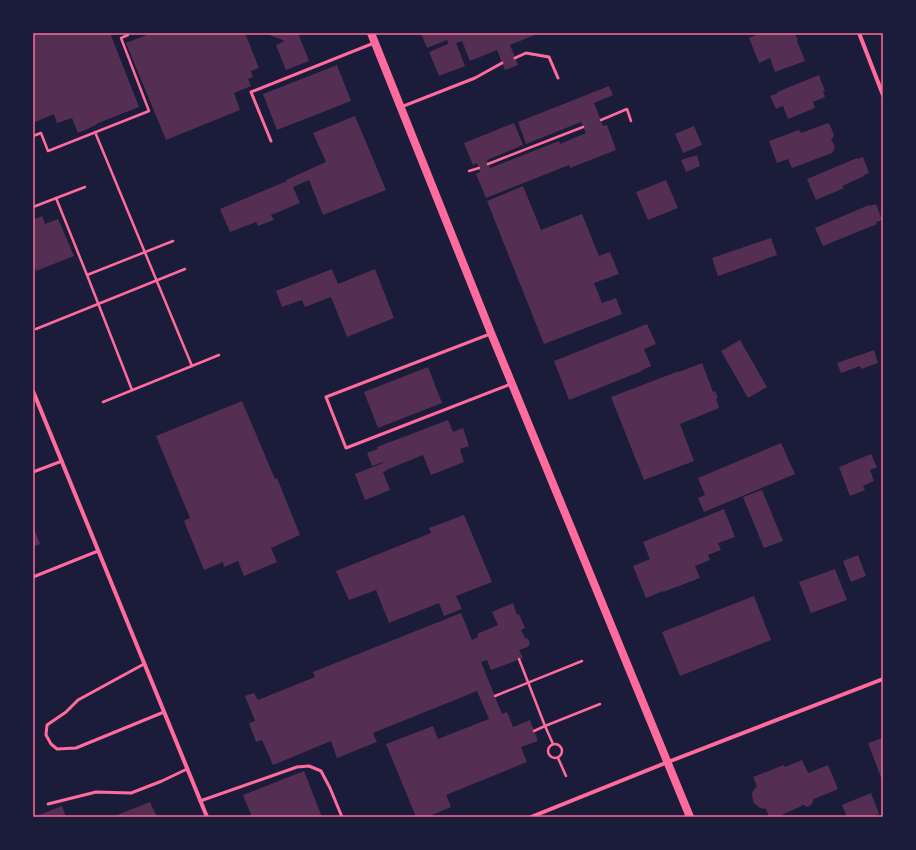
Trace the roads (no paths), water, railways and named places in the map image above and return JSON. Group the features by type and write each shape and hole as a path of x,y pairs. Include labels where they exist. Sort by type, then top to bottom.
{"main road":[{"path":"371,33 491,333 690,817"}],"street":[{"path":"858,33 883,94"},
{"path":"33,391 207,817"},
{"path":"531,817 668,762 883,679"}],"lane":[{"path":"271,141 251,92 375,43"},
{"path":"515,58 526,53 549,57 558,78"},
{"path":"401,107 475,78 502,63"},
{"path":"491,333 326,397 346,448 512,383"},
{"path":"33,472 62,461"},
{"path":"33,577 98,551"},
{"path":"144,664 78,700 66,712 47,725 46,735 51,744 57,749 76,748 164,712"},
{"path":"200,801 298,767 309,766 321,771 342,817"},
{"path":"48,804 96,792 131,793 187,769"}]}
